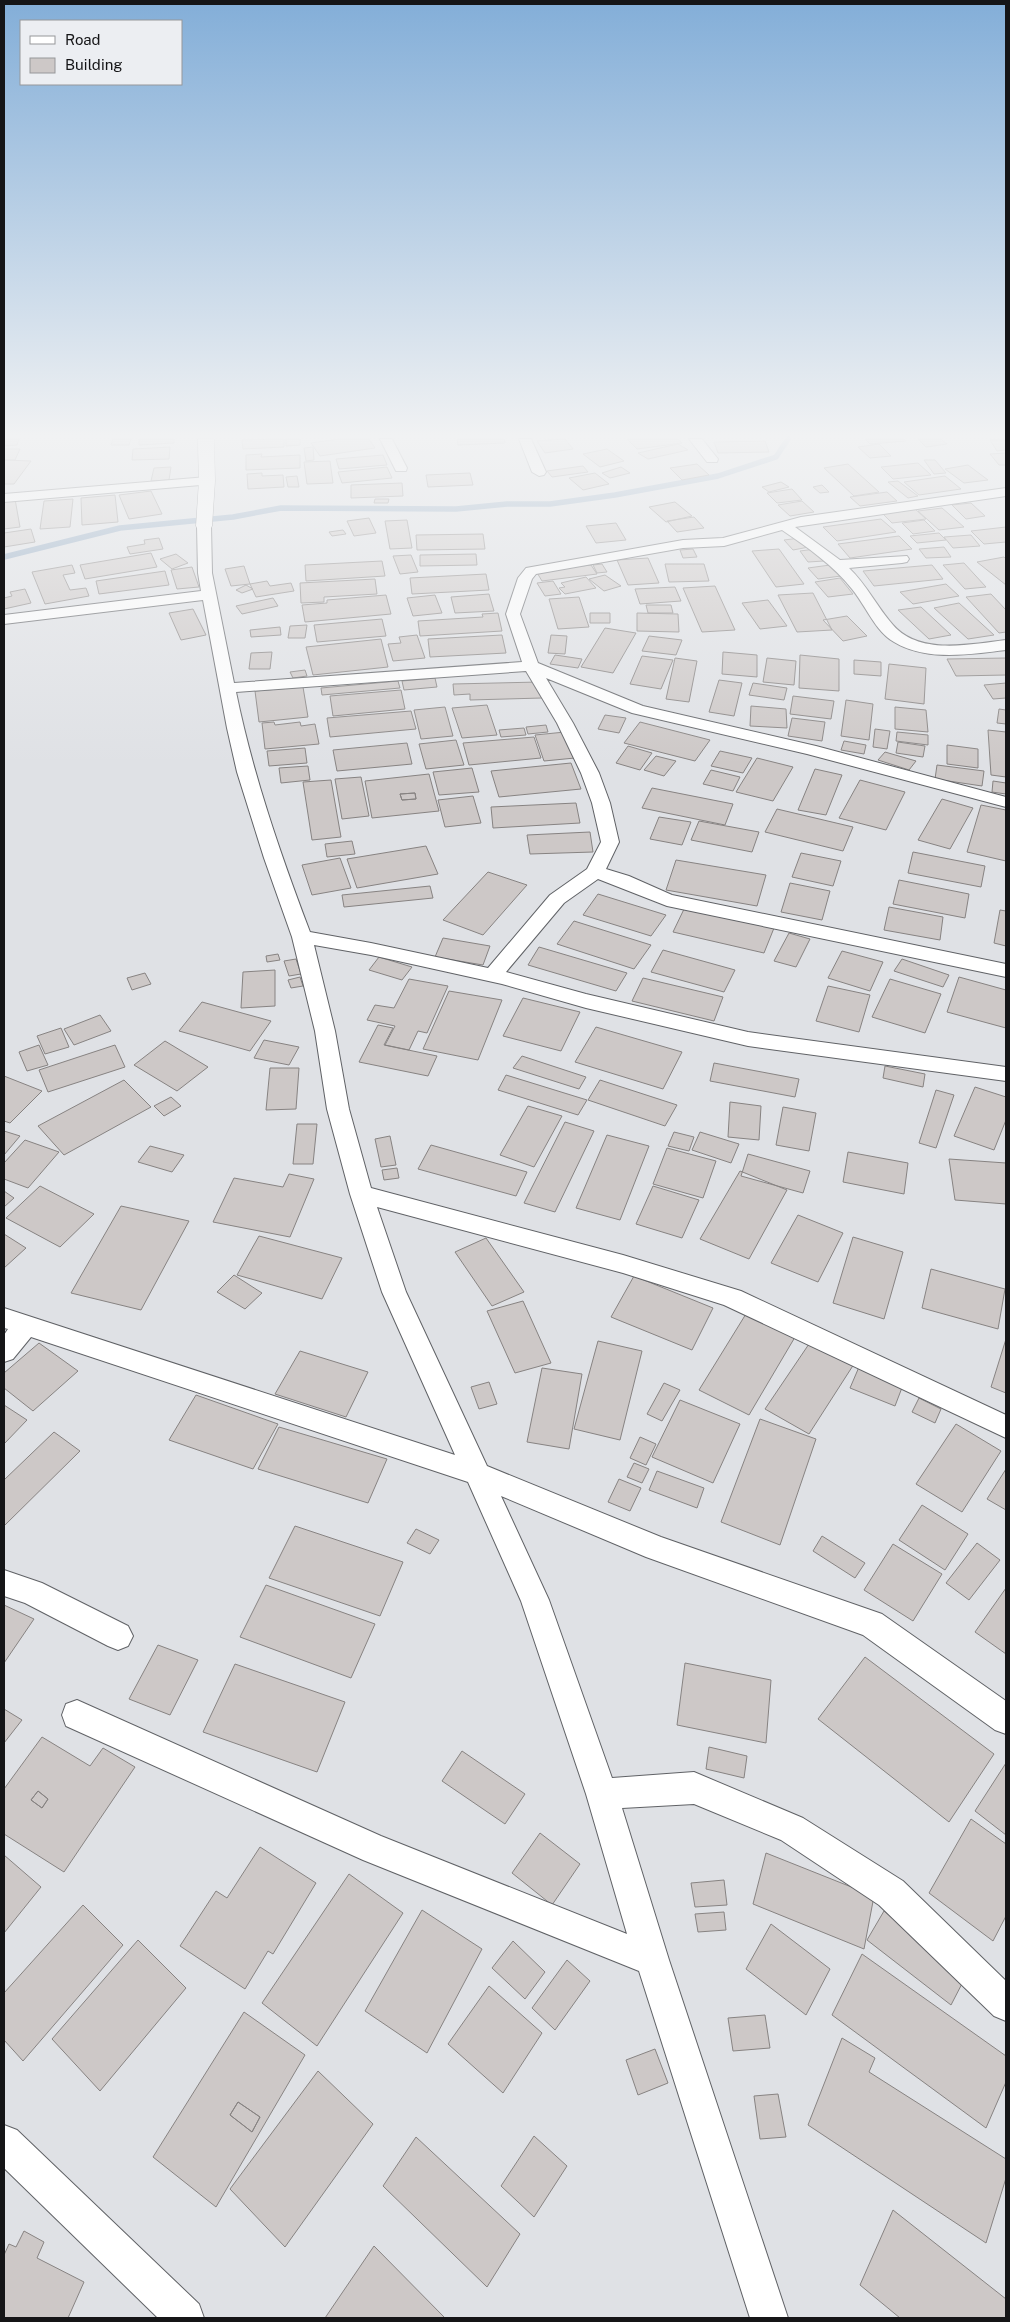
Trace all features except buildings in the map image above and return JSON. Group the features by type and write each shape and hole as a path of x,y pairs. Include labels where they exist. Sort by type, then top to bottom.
{"street":[{"path":"205,547 208,595 246,772 273,858 302,937 324,1031 338,1109 361,1194 394,1292 535,1600 602,1794 652,1960 769,2318"},
{"path":"492,976 557,899 595,872 610,842 590,773 569,731 531,666 514,614 524,578 531,571 661,547"},
{"path":"817,547 857,585 880,619 900,640 928,649 1006,644"},
{"path":"837,565 902,559"},
{"path":"4,619 208,595"},
{"path":"227,688 531,666 638,710 810,750 1006,802"},
{"path":"595,872 622,880 667,900 1006,972"},
{"path":"302,937 370,949 492,976 748,1039 1006,1074"},
{"path":"361,1194 623,1264 732,1298 1006,1427"},
{"path":"4,1352 15,1322 475,1472 656,1548 872,1624 1006,1719"},
{"path":"4,1583 32,1592 118,1636"},
{"path":"77,1715 374,1850 652,1960"},
{"path":"602,1794 694,1788 792,1829 891,1894 1006,2004"},
{"path":"4,2143 185,2318"}],"waterway":[{"path":"4,557 43,547"}]}
